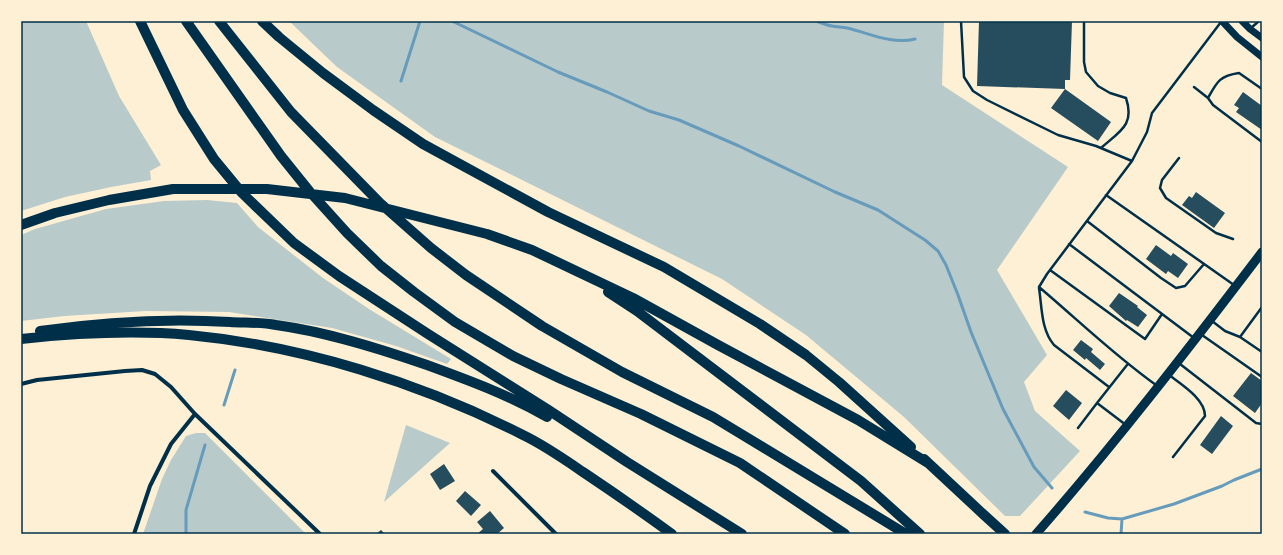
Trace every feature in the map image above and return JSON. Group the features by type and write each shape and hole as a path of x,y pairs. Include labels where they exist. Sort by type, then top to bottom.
{"highway":[{"path":"140,21 183,110 214,159 242,193 300,247 339,276 428,334 742,534"},
{"path":"186,21 281,156 347,233 381,266 455,322 513,356 641,414 740,463 845,534"},
{"path":"219,21 291,112 380,203 430,248 466,275 542,326 622,372 713,417 906,534"},
{"path":"262,21 279,37 324,73 373,110 423,144 548,212 664,267 760,324 806,355 839,382 1005,534"},
{"path":"21,225 55,213 109,200 173,189 267,189 346,198 487,234 532,250 633,298 858,420 928,463"},
{"path":"1036,534 1158,387 1262,252"},
{"path":"582,274 643,316 861,481 920,534"},
{"path":"21,334 88,324 152,320 204,320 275,324 320,333 383,350 456,376 511,398 525,404 627,462"},
{"path":"21,339 114,333 194,336 229,340 301,354 376,375 442,399 525,436 572,465 672,534"}],"main road":[{"path":"1221,21 1237,37 1262,57"},
{"path":"1242,21 1262,38"}],"street":[{"path":"21,384 37,380 142,370 155,374 171,387 195,414 320,534"},
{"path":"134,534 150,486 170,444 195,414"},
{"path":"493,470 556,534"}],"lane":[{"path":"961,21 964,77 973,91 987,100 1058,135 1079,140 1132,160"},
{"path":"1084,21 1084,62 1086,72 1098,86 1110,93 1126,98 1130,109 1127,124 1101,148"},
{"path":"1109,387 1054,345 1050,340 1045,329 1039,287 1069,244 1132,160 1147,132 1152,113 1221,21"},
{"path":"1250,29 1259,21"},
{"path":"1208,98 1216,83 1227,75 1239,73 1262,90"},
{"path":"1194,87 1208,98 1213,105 1262,142"},
{"path":"1179,158 1162,180 1160,188 1166,198 1216,233 1233,239"},
{"path":"1106,195 1236,287"},
{"path":"1087,221 1176,288 1186,286 1204,264"},
{"path":"1069,244 1162,314 1262,377"},
{"path":"1050,270 1145,339 1162,314"},
{"path":"1039,287 1112,350 1127,365 1158,387"},
{"path":"1240,337 1262,307"},
{"path":"1210,320 1225,331 1240,337 1262,352"},
{"path":"1178,362 1256,423 1262,424"},
{"path":"1078,428 1127,365"},
{"path":"1168,374 1201,402 1205,411 1205,416 1172,457"},
{"path":"1097,403 1126,426"}],"shaded area":[{"path":"21,21 86,21 119,96 161,165 150,171 151,180 65,197 21,211"},
{"path":"289,21 944,21 942,85 1068,167 997,270 1047,355 1024,382 1035,411 1080,451 1020,516 1005,516 904,417 806,335 722,279 435,137 337,67"},
{"path":"207,200 237,203 258,227 323,278 369,309 451,359 447,364 396,346 332,328 229,312 146,311 64,316 21,321 21,235 35,229 106,209 164,201"},
{"path":"406,425 450,443 384,502"},
{"path":"196,433 205,433 306,534 143,534 162,479 171,460 186,436"}],"building":[{"path":"979,21 1072,21 1070,80 1065,80 1065,89 977,86"},
{"path":"1065,89 1111,122 1098,141 1051,108"},
{"path":"1243,92 1262,106 1262,130 1236,112 1239,108 1234,105"},
{"path":"1196,192 1225,213 1214,228 1182,205 1189,196 1192,198"},
{"path":"1156,245 1171,256 1173,253 1188,264 1178,278 1168,271 1166,274 1146,259"},
{"path":"1119,293 1138,306 1137,307 1147,315 1138,327 1127,320 1126,321 1109,306"},
{"path":"1081,340 1093,349 1091,352 1105,364 1100,370 1086,358 1085,360 1073,350"},
{"path":"1251,373 1262,381 1262,403 1255,413 1233,396"},
{"path":"1066,390 1082,403 1069,420 1053,406"},
{"path":"1221,416 1233,426 1212,454 1200,445"},
{"path":"444,464 455,481 440,490 430,474"},
{"path":"465,491 481,505 471,516 456,501"},
{"path":"490,511 504,528 497,534 477,534 483,529 477,522"},
{"path":"381,530 385,534 376,534"}],"waterway":[{"path":"401,81 420,21"},
{"path":"452,21 558,72 649,111 679,120 739,146 835,192 878,210 925,240 938,251 946,265 971,332 1003,409 1034,467 1052,488"},
{"path":"816,21 881,38 898,41 915,39"},
{"path":"224,405 235,370"},
{"path":"186,534 186,510 205,445"},
{"path":"1085,512 1108,518 1122,519 1174,504 1262,469"},
{"path":"1121,534 1122,519"}]}
